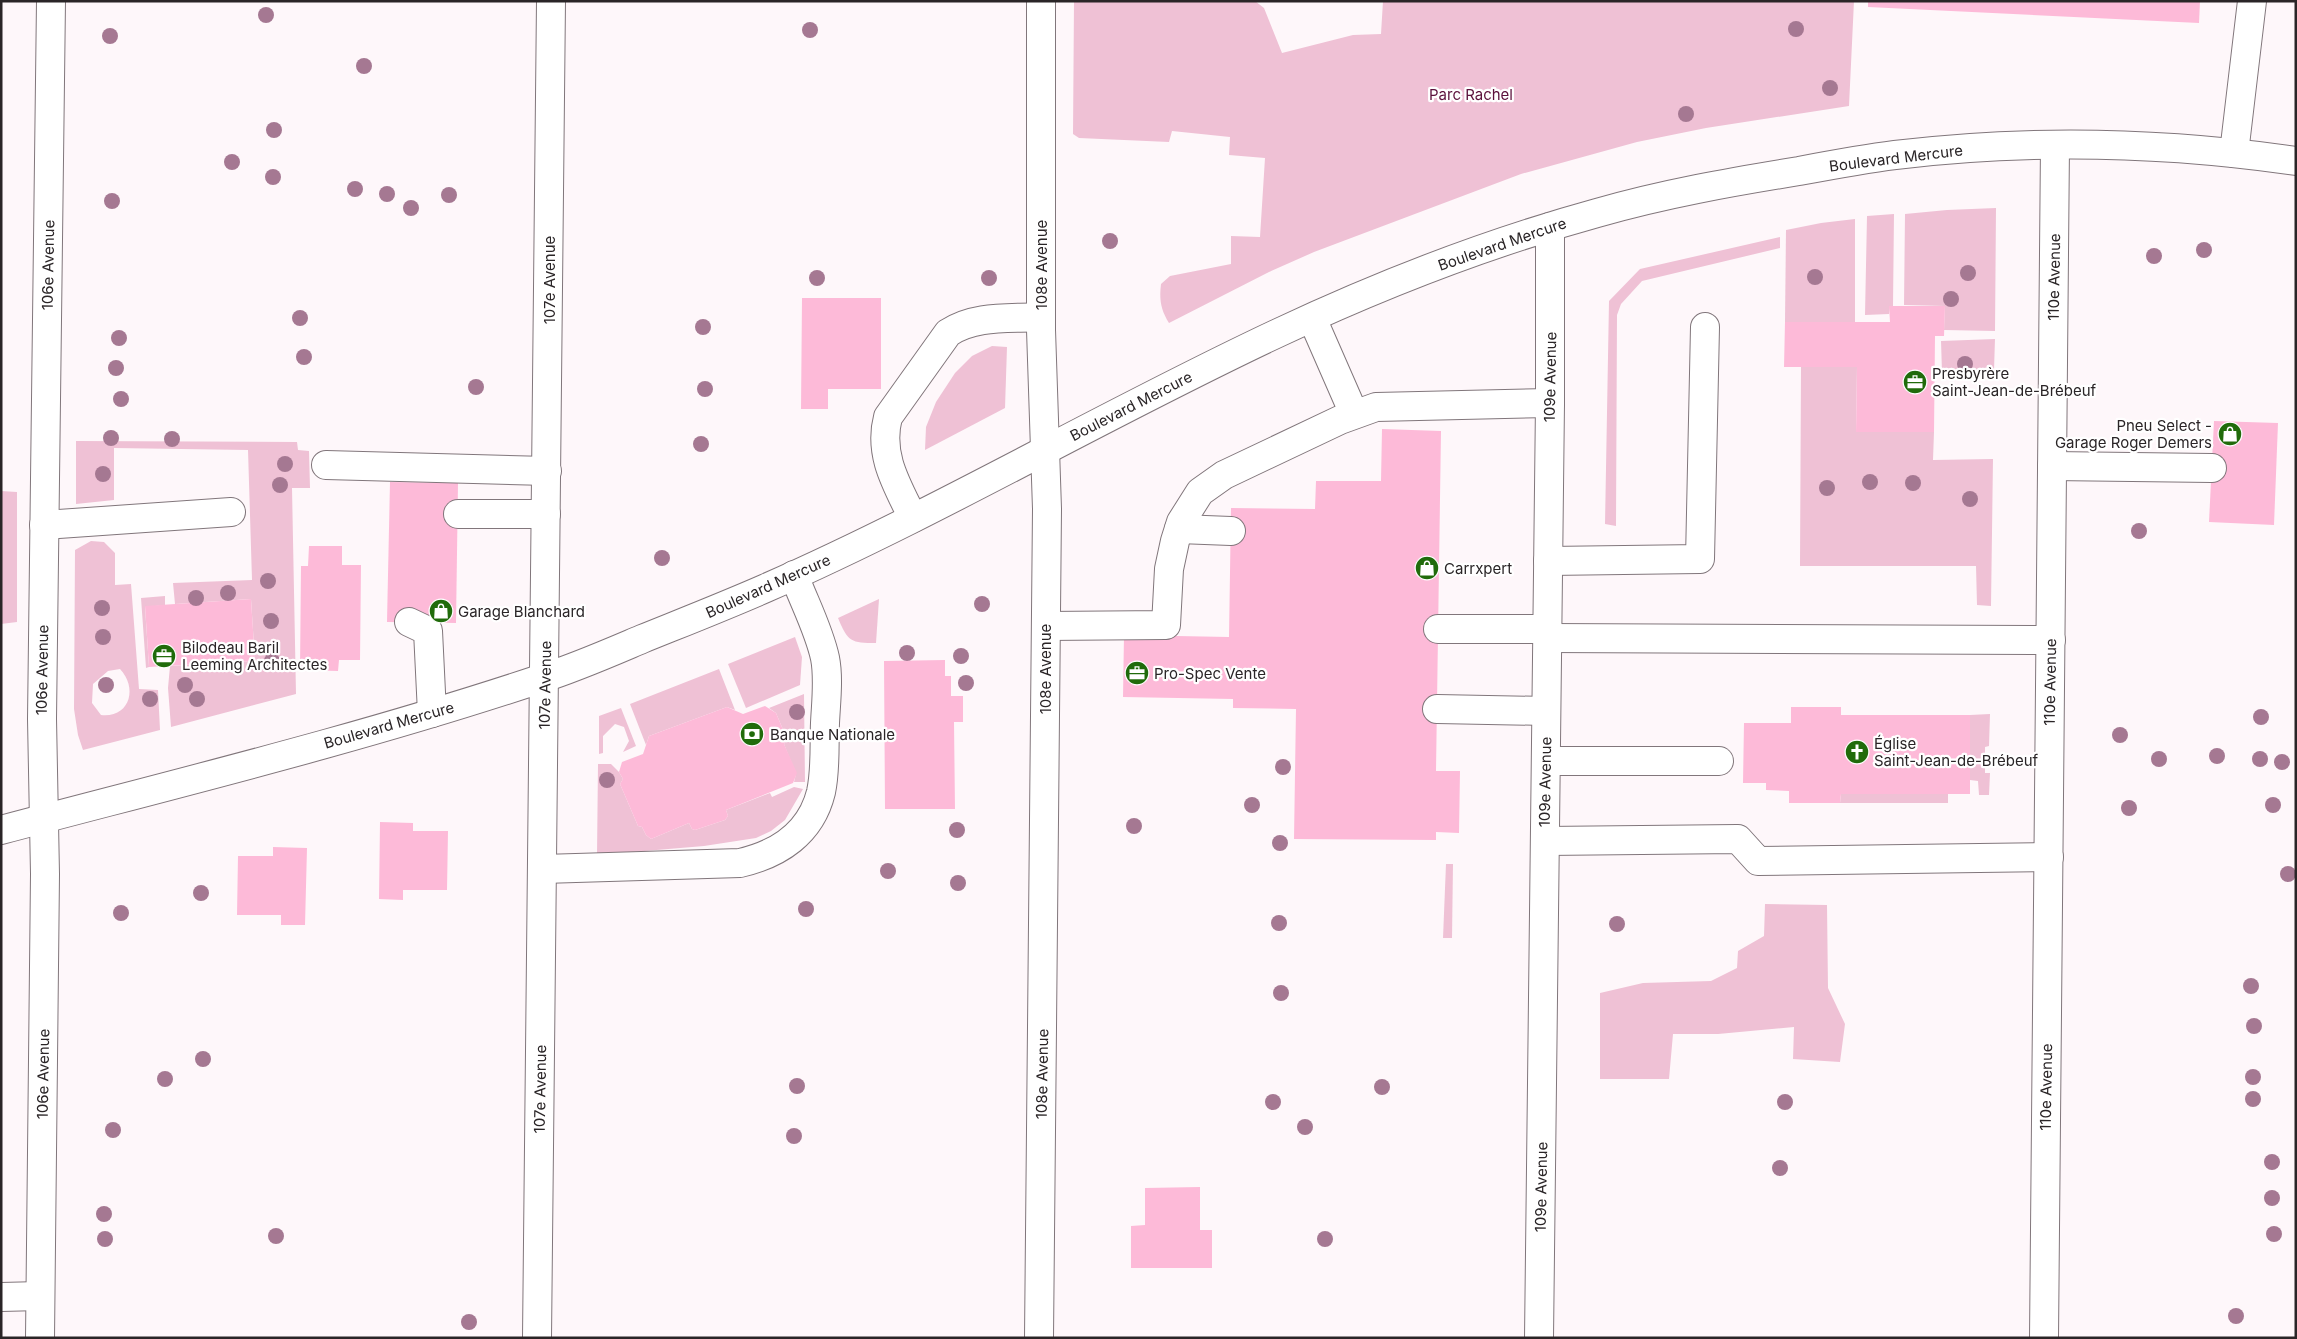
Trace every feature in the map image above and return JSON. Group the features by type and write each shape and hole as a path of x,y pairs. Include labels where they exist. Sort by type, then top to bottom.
{"street":[{"name":"106e Avenue","path":"40,1338 45,924 42,719 51,1"},
{"name":"107e Avenue","path":"538,1338 551,1"},
{"name":"108e Avenue","path":"1039,1338 1046,626 1046,450 1041,317 1041,1"},
{"path":"2234,153 2252,1"},
{"name":"Boulevard Mercure","path":"1,830 210,777 432,713 545,678 794,575 913,518 1202,369 1312,318 1437,266 1599,212 1730,182 1889,155 1945,150 2055,145 2166,147 2296,161"},
{"name":"110e Avenue","path":"2044,1338 2055,145"},
{"name":"109e Avenue","path":"1539,1338 1550,403 1550,227"},
{"path":"913,518 890,472 884,432 888,417 948,333 960,325 972,321 1041,317"},
{"path":"1312,318 1354,414"},
{"path":"1548,560 1700,559 1705,327"},
{"path":"1046,626 1166,625 1169,569 1179,529 1196,499 1213,482 1354,414 1376,407 1550,403"},
{"path":"326,466 547,471"},
{"path":"2052,466 2212,468"},
{"path":"44,524 231,512"},
{"path":"458,514 546,514"},
{"path":"1179,529 1231,531"},
{"path":"543,869 740,864 770,855 787,845 799,832 812,815 821,793 824,773 827,671 822,644 794,575"},
{"path":"409,622 428,631 432,713"},
{"path":"1438,629 1547,633 2051,640"},
{"path":"1437,709 1546,711"},
{"path":"1546,761 1719,761"},
{"path":"1545,841 1738,839 1758,861 2049,857"},
{"path":"1,1297 40,1296"}],"green space":[{"name":"Parc Rachel","path":"1074,1 1255,1 1264,8 1282,53 1353,35 1381,34 1383,1 1854,1 1849,106 1706,128 1637,142 1521,174 1314,252 1269,272 1169,323 1161,305 1161,284 1170,276 1231,264 1231,236 1260,237 1265,158 1229,155 1230,137 1172,131 1169,142 1079,138 1073,134"},
{"path":"1996,208 1995,331 1944,330 1945,306 1904,305 1905,214"},
{"path":"1894,214 1893,306 1890,306 1889,314 1865,315 1867,216"},
{"path":"1855,219 1855,322 1785,322 1786,230"},
{"path":"1780,237 1780,248 1642,281 1621,304 1617,315 1616,526 1605,524 1609,301 1640,269"},
{"path":"1995,339 1994,370 1942,372 1941,341"},
{"path":"992,346 1007,347 1005,408 925,450 926,427 936,402 955,373 972,356"},
{"path":"1801,367 1857,367 1856,432 1934,432 1933,460 1993,459 1991,606 1977,605 1976,566 1800,566"},
{"path":"76,441 297,442 298,450 309,451 310,488 292,488 296,694 171,727 168,688 170,666 255,661 251,599 175,604 173,583 252,580 248,450 114,448 114,500 76,504"},
{"path":"1,491 17,492 17,622 1,624"},
{"path":"91,541 104,542 115,553 115,585 131,584 139,689 158,690 160,730 83,750 78,735 74,709 75,550","holes":["120,669 126,677 130,693 125,707 111,715 101,715 92,703 93,684 108,671"]},
{"path":"165,596 165,605 145,607 149,667 146,668 141,598"},
{"path":"879,599 876,643 851,640 838,618"},
{"path":"795,637 802,657 800,685 746,708 728,664"},
{"path":"719,669 735,710 727,707 649,736 646,745 630,704"},
{"path":"804,694 805,782 794,782 796,774 784,744 787,739 776,713 769,708"},
{"path":"621,708 636,746 623,752 629,741 624,727 615,724 603,736 603,753 599,754 599,716"},
{"path":"1990,714 1989,746 1985,747 1985,773 1990,773 1989,795 1979,795 1978,781 1970,780 1970,715"},
{"path":"598,764 611,764 619,772 623,779 620,784 638,826 642,827 646,835 651,839 689,823 692,829 695,830 725,820 728,816 726,810 770,793 772,797 794,787 803,789 785,820 771,831 756,838 704,846 597,855"},
{"path":"1841,794 1948,794 1948,803 1840,803"},
{"path":"1446,864 1453,864 1452,938 1443,938"},
{"path":"1765,904 1827,905 1828,988 1845,1024 1840,1062 1793,1059 1794,1027 1718,1034 1673,1034 1669,1079 1600,1079 1600,993 1643,983 1711,981 1737,968 1738,951 1764,936"}],"building":[{"path":"1868,1 2200,1 2199,23 1868,7"},
{"path":"802,298 881,298 881,389 828,389 828,409 801,409"},
{"path":"1889,306 1945,306 1944,336 1935,336 1934,432 1856,432 1857,367 1784,367 1785,322 1890,322"},
{"path":"2214,421 2278,423 2274,525 2209,522"},
{"path":"1382,429 1441,431 1436,771 1460,771 1459,833 1436,832 1436,840 1294,839 1296,709 1233,708 1233,699 1123,697 1124,635 1229,637 1231,508 1315,509 1316,481 1381,481"},
{"path":"390,482 458,483 456,623 387,622"},
{"path":"309,546 342,546 342,565 361,565 360,660 339,660 338,671 300,670 301,566 308,566"},
{"path":"251,599 255,661 149,667 145,606"},
{"path":"945,660 945,676 951,676 951,696 963,696 963,722 954,722 955,809 885,809 884,661"},
{"path":"765,706 776,713 787,739 784,744 797,773 793,783 726,810 728,816 725,820 695,830 692,829 689,823 651,839 646,835 642,827 638,826 620,784 623,779 619,772 622,762 643,754 649,736 727,707 743,714"},
{"name":"Église Saint-Jean-de-Brébeuf","path":"1791,707 1841,707 1841,715 1970,715 1970,794 1841,794 1840,803 1789,803 1789,791 1766,790 1766,783 1743,783 1744,723 1791,723"},
{"path":"380,822 413,823 413,831 448,831 447,890 403,890 403,900 379,899"},
{"path":"273,847 307,848 305,925 281,925 281,915 237,915 238,856 273,856"},
{"path":"1200,1187 1200,1230 1212,1230 1212,1268 1131,1268 1131,1226 1145,1225 1145,1188"}],"place":[{"name":"Presbyrère Saint-Jean-de-Brébeuf","path":"1915,382"},
{"name":"Pneu Select - Garage Roger Demers","path":"2230,434"},
{"name":"Carrxpert","path":"1427,568"},
{"name":"Garage Blanchard","path":"441,611"},
{"name":"Bilodeau Baril Leeming Architectes","path":"164,656"},
{"name":"Pro-Spec Vente","path":"1137,673"},
{"name":"Banque Nationale","path":"752,734"},
{"name":"Église Saint-Jean-de-Brébeuf","path":"1857,752"}]}
